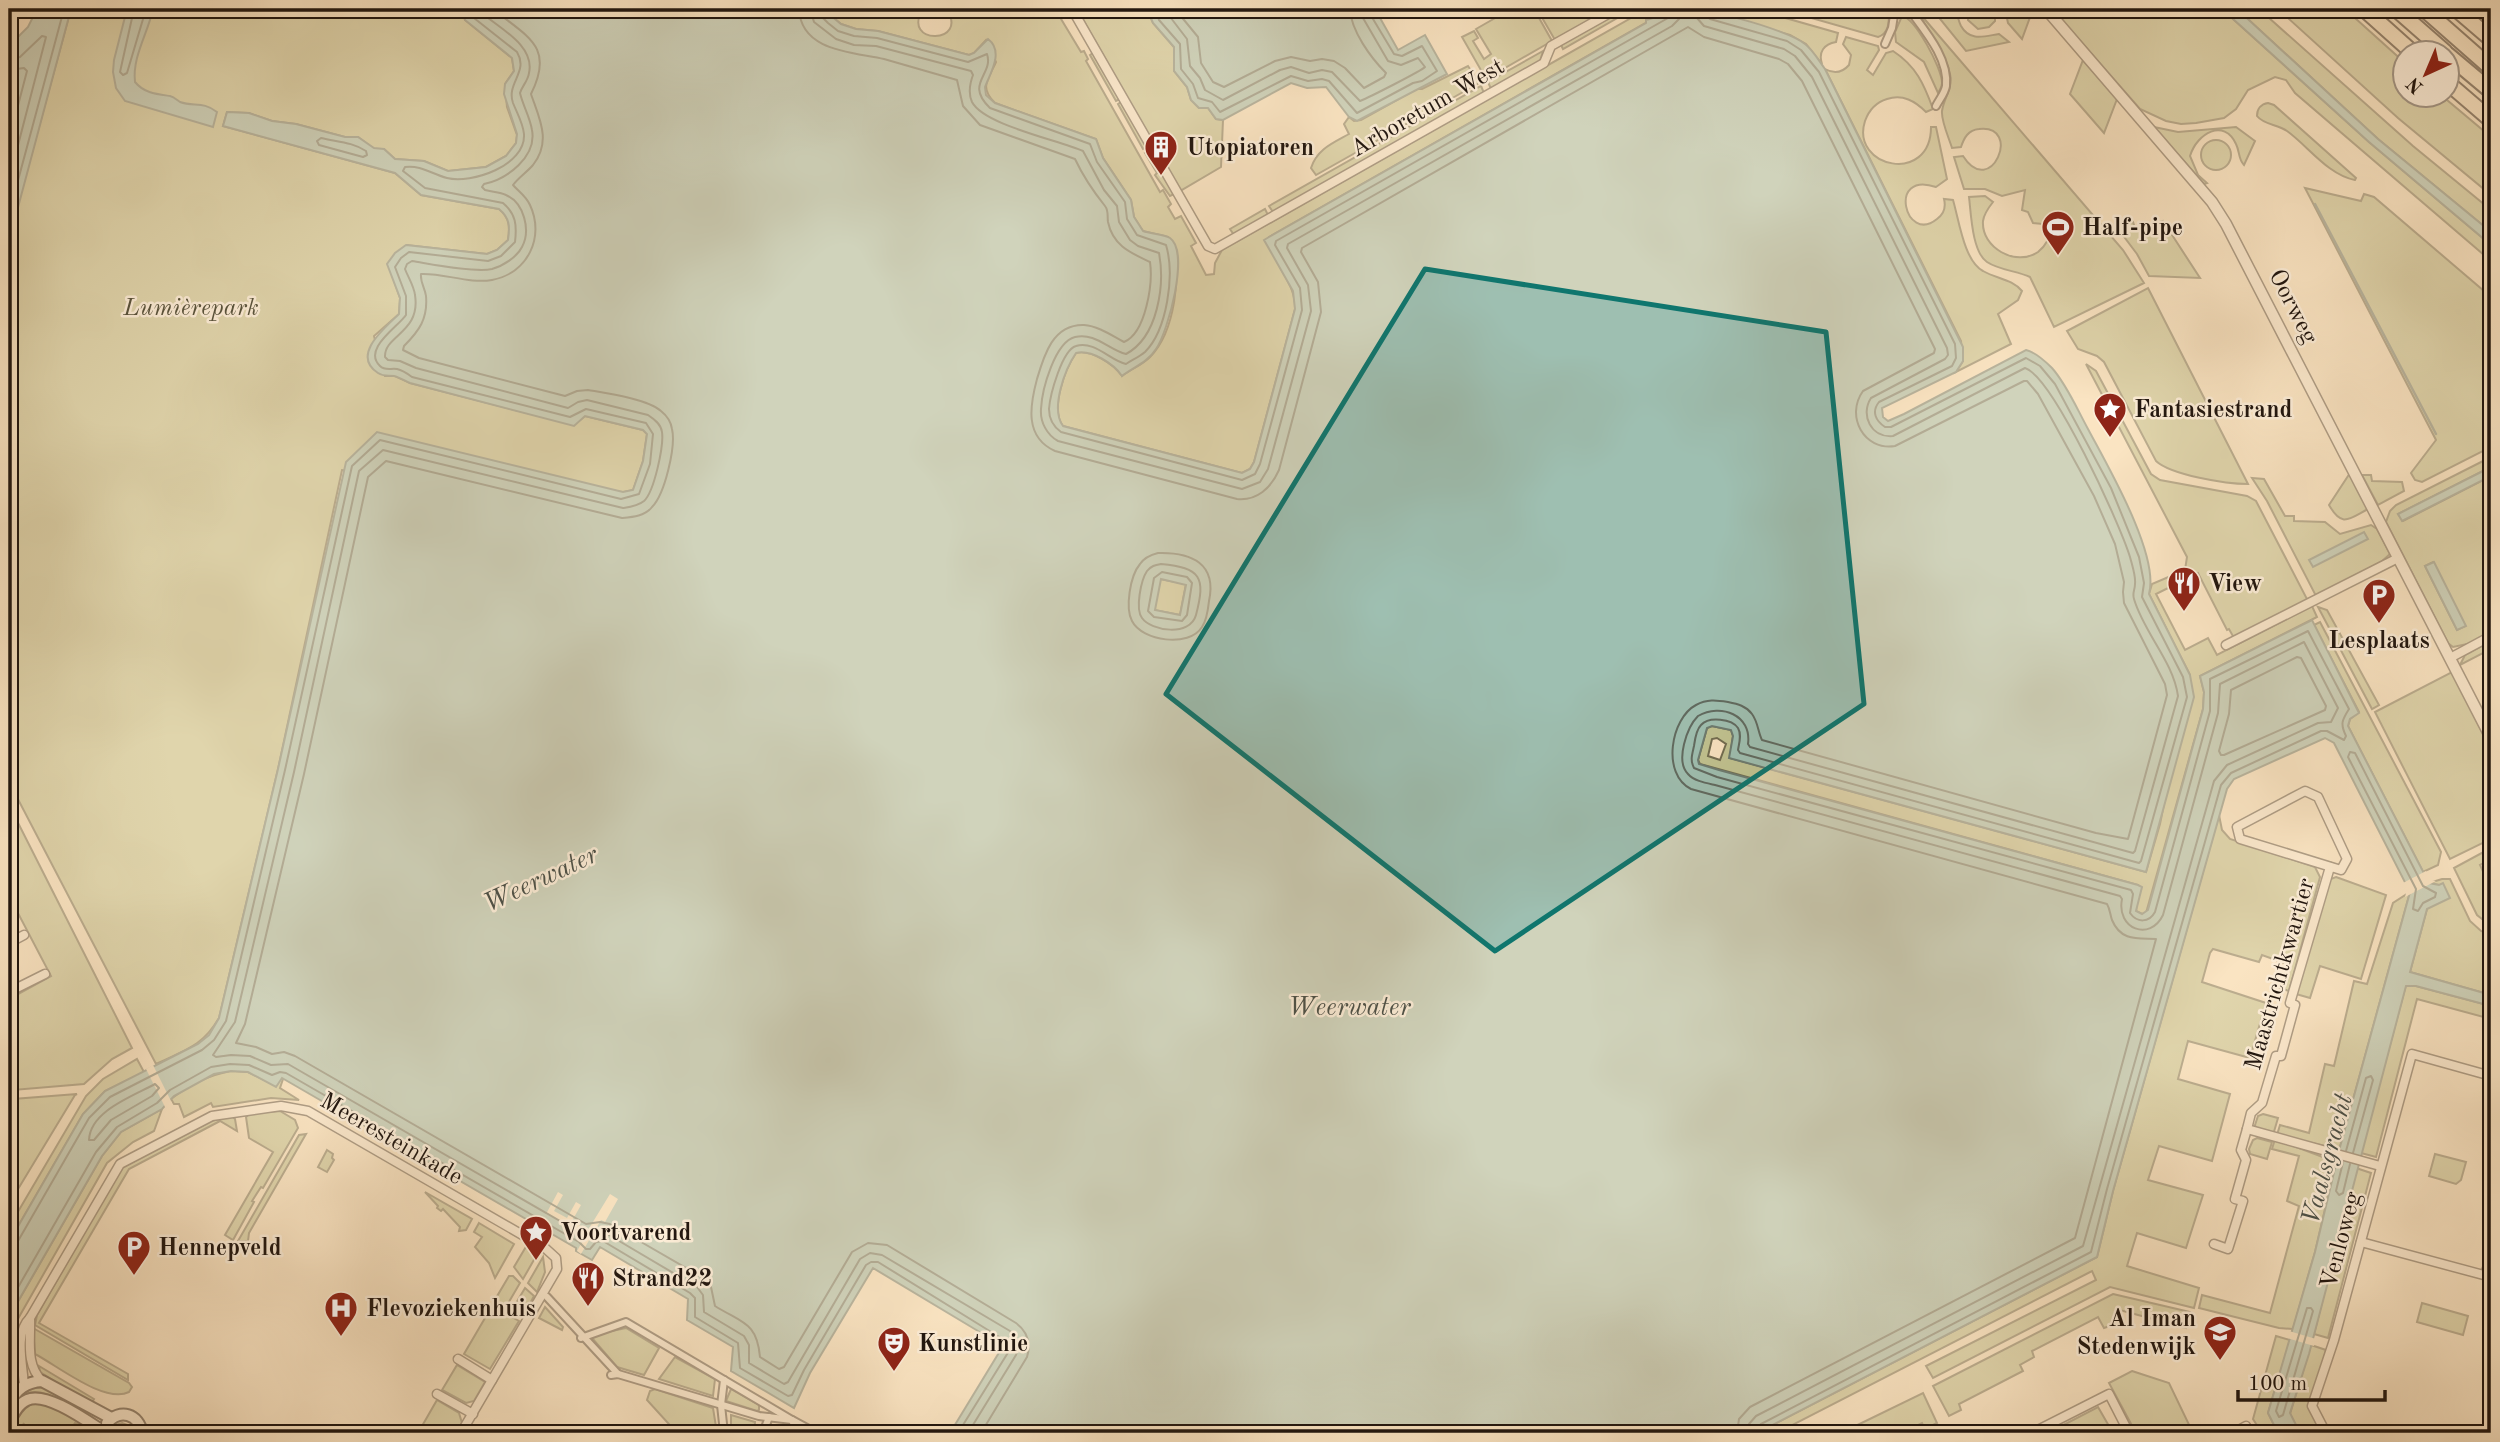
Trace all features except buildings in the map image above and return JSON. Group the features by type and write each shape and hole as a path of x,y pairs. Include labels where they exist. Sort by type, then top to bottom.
{"highway":[{"path":"2364,9 2396,38"},
{"path":"2396,9 2428,38"},
{"path":"2424,9 2491,68"},
{"path":"2456,9 2491,39"},
{"path":"2462,67 2491,91"},
{"path":"2462,95 2491,120"}],"main road":[{"path":"9,1403 24,1386 42,1381 111,1418"},
{"path":"9,1422 22,1403 45,1398 104,1433 111,1418 123,1414 131,1416 140,1424 142,1433"}],"street":[{"name":"Arboretum West","path":"1072,9 1185,207 1212,249 1219,248 1544,63 1550,47 1617,9"},
{"path":"1885,44 1892,28 1895,9"},
{"path":"1909,9 1936,49 1945,71 1946,89 1936,106"},
{"name":"Oorweg","path":"2046,9 2212,202 2226,224 2491,738"},
{"path":"2225,645 2398,558"},
{"path":"2450,658 2491,636"},
{"name":"Maastrichtkwartier","path":"2305,791 2318,797 2347,859 2340,870 2330,867 2240,839 2237,827 2305,791"},
{"name":"Maastrichtkwartier","path":"2214,1244 2228,1249 2242,1202 2235,1199 2246,1160 2241,1150 2251,1113 2262,1103 2276,1056 2281,1056 2295,1005 2290,1003 2330,867"},
{"path":"9,943 24,935"},
{"path":"9,992 44,974"},
{"name":"Venloweg","path":"2326,1433 2312,1406 2332,1346 2412,1054 2491,1076"},
{"name":"Meeresteinkade","path":"24,1386 20,1336 23,1327 120,1164 212,1116 281,1106 308,1111 545,1248 556,1258 557,1269 492,1380"},
{"path":"2247,1129 2380,1166"},
{"path":"2361,1242 2488,1276 2491,1256"},
{"path":"547,1297 614,1375 721,1405 792,1420"},
{"path":"30,1318 32,1361 34,1370 42,1381"},
{"path":"582,1338 626,1322 816,1433"},
{"path":"458,1359 492,1380 461,1433"},
{"path":"724,1380 721,1405 724,1433"},
{"path":"437,1394 472,1414"},
{"path":"2032,1433 2109,1394 2129,1433"},
{"path":"763,1433 769,1417"},
{"path":"792,1420 797,1433"},
{"path":"2233,1433 2246,1426 2250,1433"}],"highlighted area":[{"path":"1425,269 1826,332 1864,704 1495,951 1166,694"}],"green space":[{"name":"Lumièrepark","path":"71,9 469,9 464,16 465,20 512,58 514,71 505,84 507,107 517,135 516,143 506,156 486,167 448,171 424,161 395,159 384,149 374,149 358,137 345,137 296,124 272,121 249,113 227,112 223,126 395,173 421,195 499,209 507,219 508,240 497,250 487,254 407,245 388,264 400,298 399,314 374,336 385,376 395,376 410,383 574,425 585,416 643,430 647,434 643,461 633,490 623,492 342,470 278,769 219,1018 199,1042 156,1064 9,782 9,237"},
{"path":"823,9 923,9 918,21 920,30 935,36 950,29 951,21 946,9 959,9 963,16 969,9 1055,9 1081,52 1084,51 1088,59 1086,61 1160,192 1163,190 1171,204 1168,207 1175,219 1181,216 1196,243 1191,246 1206,275 1214,274 1215,263 1222,250 1647,9 1670,9 1269,237 1274,256 1292,290 1295,309 1254,462 1250,469 1242,473 1063,426 1059,419 1060,389 1076,353 1088,353 1102,358 1122,376 1147,360 1159,346 1171,318 1174,302 1176,269 1172,241 1168,237 1143,231 1134,217 1131,200 1103,158 1096,139 995,103 987,92 986,83 996,62 986,40 969,55 878,31 856,29 841,24"},
{"path":"1077,9 1147,9 1153,23 1174,47 1174,71 1187,87 1191,100 1199,108 1208,108 1216,119 1223,120 1221,167 1180,191"},
{"path":"1511,9 1534,9 1552,41 1486,79 1462,37 1474,31 1478,38 1473,41 1484,59 1491,54 1476,29"},
{"path":"1537,9 1609,9 1555,40"},
{"path":"1625,9 1633,9 1563,49 1561,45"},
{"path":"1700,9 1754,9 1838,33 1836,42 1823,49 1822,64 1806,44 1790,35"},
{"path":"1780,9 1889,9 1889,22 1885,32 1878,37"},
{"path":"1932,9 1954,9 1961,26 1973,36 1999,34 2009,42 1966,51"},
{"path":"1968,9 1995,9 1995,21 1989,27 1978,29 1968,20"},
{"path":"2005,9 2033,9 2022,39 2008,23"},
{"path":"2052,9 2222,9 2369,142 2491,245 2491,261 2295,93 2286,80 2275,77 2248,90 2236,109 2224,118 2181,124 2166,121 2140,109"},
{"path":"2237,9 2259,9 2413,146 2491,210 2491,232 2378,139"},
{"path":"2278,9 2345,9 2392,51 2392,108 2456,108 2491,137 2491,195 2398,118"},
{"path":"2470,9 2491,9 2491,27"},
{"path":"1921,15 2123,250 2144,283 2054,327 2030,277 1997,267 1982,257 1973,232 1969,197 1985,196 1993,202 1983,221 1984,231 1994,247 2010,256 2029,256 2038,252 2050,237 2054,225 2033,223 2028,212 2022,210 2025,190 2002,196 1985,189 1964,189 1954,157 1963,156 1974,167 1984,170 1998,157 2001,147 1999,137 1992,131 1979,129 1967,135 1961,147 1952,148 1942,115 1950,74 1945,58"},
{"path":"1902,16 1914,25 1933,56 1942,83 1938,93 1924,62 1896,42 1895,32"},
{"path":"1846,37 1878,46 1879,50 1867,70 1873,75 1886,53 1893,51 1901,57 1918,76 1933,109 1926,112 1918,105 1898,97 1877,104 1865,121 1864,137 1869,150 1879,159 1892,163 1906,163 1919,157 1928,145 1931,127 1936,127 1947,179 1936,187 1921,185 1911,188 1906,197 1910,216 1916,223 1926,224 1941,215 1945,208 1944,199 1953,200 1967,249 1977,266 1988,274 2014,284 2022,291 2018,300 1998,314 2011,344 1956,372 1963,361 1961,341 1825,69 1838,72 1849,65 1851,55 1843,44"},
{"path":"1543,51 1540,61 1491,89 1488,82"},
{"path":"1093,53 1120,99 1116,101 1090,55"},
{"path":"2083,60 2117,99 2104,133 2070,94"},
{"path":"1468,66 1479,83 1316,175 1311,168 1321,151 1349,134 1344,124 1349,117 1354,121 1361,120 1417,89"},
{"path":"1481,86 1484,93 1273,212 1269,206"},
{"path":"1121,102 1147,147 1143,149 1118,104"},
{"path":"2268,103 2274,105 2356,178 2355,180 2327,166 2287,131 2260,119 2257,116 2259,109"},
{"path":"2154,127 2178,132 2236,127 2255,141 2244,165 2231,136 2218,130 2204,135 2190,156 2198,175 2207,183 2204,184"},
{"path":"2216,140 2222,141 2230,149 2230,161 2222,169 2216,170 2210,169 2202,161 2201,155 2202,149 2210,141"},
{"path":"1149,151 1174,194 1170,196 1155,175 1157,173 1145,153"},
{"path":"2305,188 2361,201 2364,194 2374,197 2491,297 2491,447 2422,482 2415,480 2411,473 2436,440"},
{"path":"1265,209 1268,215 1234,235 1230,229"},
{"path":"2163,221 2200,278 2149,276 2137,254 2116,226 2133,222 2135,228"},
{"path":"2148,288 2248,484 2213,480 2174,471 2156,461 2104,362 2097,356 2078,349 2067,331"},
{"path":"2086,364 2096,371 2151,474 2160,480 2247,496 2256,501 2308,601 2234,638 2229,629 2227,630 2198,573 2156,594 2185,650 2208,638 2217,655 2312,606 2317,617 2200,676 2204,692 2203,709 2146,913 2136,911 2138,885 1700,764 1698,760 1707,728 1712,726 1731,730 1733,736 1730,758 2146,872 2160,824 2190,675 2149,594 2152,584 2185,570 2187,557","holes":["1717,738 1726,744 1720,760 1708,756 1712,739"]},
{"path":"2491,457 2491,467 2398,514 2403,521 2491,476 2491,633 2472,643 2453,647 2448,643 2386,522 2390,511 2396,505","holes":["2433,562 2465,626 2457,630 2425,566"]},
{"path":"2350,473 2368,509 2351,518 2342,519 2329,505"},
{"path":"2362,475 2371,475 2372,481 2402,482 2404,491 2378,505"},
{"path":"2252,478 2264,479 2285,516 2294,516 2294,521 2325,522 2340,534 2371,525 2377,529 2390,554 2381,562 2316,596 2267,501"},
{"path":"1160,579 1186,584 1180,615 1154,610"},
{"path":"2318,607 2327,610 2379,705 2372,709"},
{"path":"2320,622 2441,852 2438,865 2423,872 2348,726 2350,719 2359,712 2314,625"},
{"path":"2491,641 2491,649 2460,665 2465,655"},
{"path":"2452,672 2491,749 2491,839 2450,859 2375,712"},
{"path":"9,805 132,1048 112,1059 84,1084 13,1090 9,1084 9,1036 16,1024 9,1019 9,999 51,976 9,896"},
{"path":"2219,815 2222,830 2230,839 2315,867 2320,877 2289,991 2280,988 2287,964 2262,955 2259,962 2213,949 2210,953 2202,982 2266,1003 2250,1058 2188,1041 2178,1079 2230,1094 2212,1161 2159,1146 2148,1180 2203,1195 2186,1248 2137,1233 2127,1266 2199,1288 2194,1308 2110,1287 1933,1378 1926,1366 2096,1280 2092,1271 1777,1433 1757,1433 2097,1257 2113,1191"},
{"path":"2491,848 2491,859 2480,865 2486,878 2491,876 2491,926 2477,915 2454,868"},
{"path":"2336,877 2386,895 2361,979 2320,966 2310,998 2296,994 2328,880"},
{"path":"2450,879 2470,921 2481,931 2491,935 2491,995 2410,972 2427,909 2439,885 2429,883"},
{"path":"2410,892 2340,1147 2338,1149 2277,1135 2280,1125 2309,1133 2325,1064 2334,1066 2354,981 2367,984 2393,903"},
{"path":"2406,985 2491,1006 2491,1019 2417,999 2376,1157 2361,1153"},
{"path":"137,1059 144,1072 105,1091 83,1114 9,1242 9,1227 86,1096 103,1079"},
{"path":"231,1071 248,1072 276,1086 281,1078 280,1088 299,1100 271,1098 213,1107 211,1103 184,1117 179,1104 174,1104 171,1099 200,1081"},
{"path":"77,1094 9,1204 9,1105 13,1099"},
{"path":"162,1109 154,1131 133,1142 107,1163 12,1330 16,1355 9,1360 9,1317 102,1156 121,1132"},
{"path":"280,1111 295,1120 298,1128 263,1188 261,1187 252,1201 254,1202 233,1240 225,1235 273,1152 249,1138 246,1117 250,1113"},
{"path":"2263,1114 2278,1118 2273,1135 2256,1130 2258,1116"},
{"path":"232,1116 237,1131 220,1121 129,1169 39,1323 128,1374 128,1380 35,1325 37,1315 121,1168 211,1121"},
{"path":"306,1134 249,1233 248,1241 238,1241 299,1135"},
{"path":"2257,1138 2272,1142 2267,1159 2250,1154 2249,1149"},
{"path":"2275,1139 2336,1162 2315,1252 2293,1329 2199,1308 2202,1295 2270,1313 2299,1206 2287,1201 2299,1156 2272,1149"},
{"path":"327,1150 333,1154 334,1160 327,1172 318,1167"},
{"path":"2435,1154 2466,1162 2461,1180 2456,1184 2429,1176"},
{"path":"2356,1168 2371,1173 2328,1338 2314,1334"},
{"path":"425,1192 472,1219 466,1230 459,1231 460,1227 443,1209 441,1211 437,1208"},
{"path":"479,1223 514,1244 495,1278 489,1263 475,1247 482,1237 474,1232"},
{"path":"527,1245 532,1245 539,1251 523,1279 514,1267"},
{"path":"543,1257 545,1272 537,1292 528,1283"},
{"path":"509,1276 513,1276 520,1283 506,1307 497,1302 496,1298"},
{"path":"525,1288 534,1296 523,1317 512,1310"},
{"path":"2113,1294 2190,1312 2186,1328 2116,1309 2110,1326 2104,1328 2098,1317 2032,1351 2034,1357 2020,1365 2023,1371 1959,1404 1961,1410 1949,1416 1933,1386"},
{"path":"2422,1303 2468,1316 2463,1335 2417,1322"},
{"path":"492,1306 519,1321 490,1369 464,1354"},
{"path":"545,1307 563,1327 562,1330 539,1318"},
{"path":"33,1328 129,1383 132,1387 129,1392 107,1393 35,1354"},
{"path":"626,1328 659,1348 644,1375 617,1367 592,1338 593,1335"},
{"path":"2276,1336 2290,1340 2268,1413 2278,1433 2262,1433 2253,1419"},
{"path":"2311,1345 2326,1350 2310,1408 2320,1433 2300,1433 2290,1414"},
{"path":"675,1357 715,1379 713,1396 659,1379"},
{"path":"21,1364 18,1381 9,1393 9,1370"},
{"path":"457,1365 485,1382 474,1401 466,1403 442,1390"},
{"path":"39,1366 94,1399 91,1404 40,1372"},
{"path":"2132,1371 2169,1383 2193,1433 2136,1433 2109,1383"},
{"path":"35,1388 46,1388 87,1410 84,1416 53,1397 36,1392 21,1397 9,1417 17,1398"},
{"path":"655,1389 713,1408 717,1433 677,1433 647,1400 650,1391"},
{"path":"731,1389 759,1405 759,1410 726,1401"},
{"path":"1923,1393 1937,1423 1925,1429 1922,1423 1902,1433 1841,1433"},
{"path":"437,1400 459,1413 462,1423 456,1433 418,1433"},
{"path":"46,1404 81,1421 79,1425 75,1423 73,1426 76,1433 20,1433 24,1423 19,1432 9,1427 25,1406"},
{"path":"2098,1407 2113,1433 2048,1433"},
{"path":"731,1415 755,1422 754,1433 731,1433"},
{"path":"122,1423 130,1426 134,1433 110,1433 115,1425"}],"water":[{"name":"Weerwater","path":"1681,8 1718,13 1779,31 1805,44 1825,69 1963,347 1963,361 1956,372 1882,408 1883,417 1888,421 1904,414 2026,350 2052,368 2067,389 2130,510 2147,557 2149,594 2190,675 2194,697 2146,872 1729,758 1733,736 1731,730 1712,726 1707,728 1699,764 2138,885 2142,887 2136,911 2142,914 2148,910 2203,709 2204,692 2200,676 2312,620 2359,713 2350,719 2348,726 2429,883 2443,883 2450,898 2427,909 2410,972 2491,995 2491,1006 2416,986 2406,986 2309,1354 2290,1413 2300,1433 2278,1433 2268,1413 2315,1252 2340,1147 2410,892 2334,743 2325,738 2234,779 2227,789 2113,1191 2097,1257 1757,1433 950,1433 1003,1346 873,1268 810,1373 794,1408 731,1371 733,1347 687,1320 688,1299 600,1247 592,1260 576,1251 576,1248 282,1078 276,1087 248,1072 214,1074 174,1096 162,1109 121,1132 102,1156 9,1317 9,1242 83,1114 105,1091 198,1044 209,1035 219,1018 346,462 377,432 623,492 633,490 643,461 647,434 643,430 585,416 574,426 382,375 370,366 369,350 373,342 399,314 400,298 387,264 395,253 406,245 487,254 497,250 508,240 508,223 503,212 499,209 421,195 395,173 223,126 227,112 249,113 272,121 296,124 345,137 358,137 374,148 384,149 395,159 424,161 448,171 486,167 506,156 516,143 517,134 504,94 505,84 514,71 512,58 465,20 464,16 469,9 823,9 841,24 856,29 878,31 969,55 988,39 993,44 996,56 985,87 986,95 995,103 1096,139 1103,158 1131,200 1134,217 1143,231 1170,238 1176,246 1178,275 1175,292 1166,326 1153,354 1122,376 1102,358 1088,353 1076,353 1058,400 1059,419 1063,426 1242,473 1250,469 1254,462 1295,309 1293,291 1264,240 1667,10","holes":["1161,579 1186,585 1180,615 1155,610"]},
{"path":"37,9 71,9 9,241 9,46 28,27"},
{"path":"127,9 153,9 138,54 135,82 142,89 212,109 217,112 213,127 125,101 116,88 113,72"},
{"path":"1147,9 1375,9 1398,50 1425,35 1447,74 1357,121 1349,117 1326,87 1307,88 1291,83 1223,120 1216,119 1208,108 1199,108 1191,100 1187,87 1174,71 1174,47 1153,23"},
{"path":"2222,9 2237,9 2378,139 2491,232 2491,245 2369,142"},
{"path":"2491,467 2491,476 2402,521 2398,514"},
{"path":"2364,532 2368,539 2313,567 2309,560"},
{"path":"2434,562 2466,626 2457,630 2425,566"}],"pier":[{"path":"2426,871 2431,880 2436,881 2405,897 2406,893 2401,884"},
{"path":"153,1065 172,1103 166,1109 146,1069"},
{"path":"558,1192 563,1195 554,1211 567,1218 576,1202 581,1205 572,1221 588,1230 610,1194 618,1199 605,1222 601,1220 581,1254 577,1251 586,1235 546,1214"},
{"path":"2289,1331 2316,1339 2314,1346 2287,1338"}],"waterway":[{"path":"2315,204 2436,434"}],"place":[{"name":"Utopiatoren","path":"1161,177"},
{"name":"Half-pipe","path":"2058,257"},
{"name":"Fantasiestrand","path":"2110,439"},
{"name":"View","path":"2184,613"},
{"name":"Lesplaats","path":"2379,625"},
{"name":"Voortvarend","path":"536,1262"},
{"name":"Hennepveld","path":"134,1277"},
{"name":"Strand22","path":"588,1308"},
{"name":"Flevoziekenhuis","path":"341,1338"},
{"name":"Al Iman Stedenwijk","path":"2220,1362"},
{"name":"Kunstlinie","path":"894,1373"}],"water label":[{"name":"Vaalsgracht","path":"2326,1159"}]}
